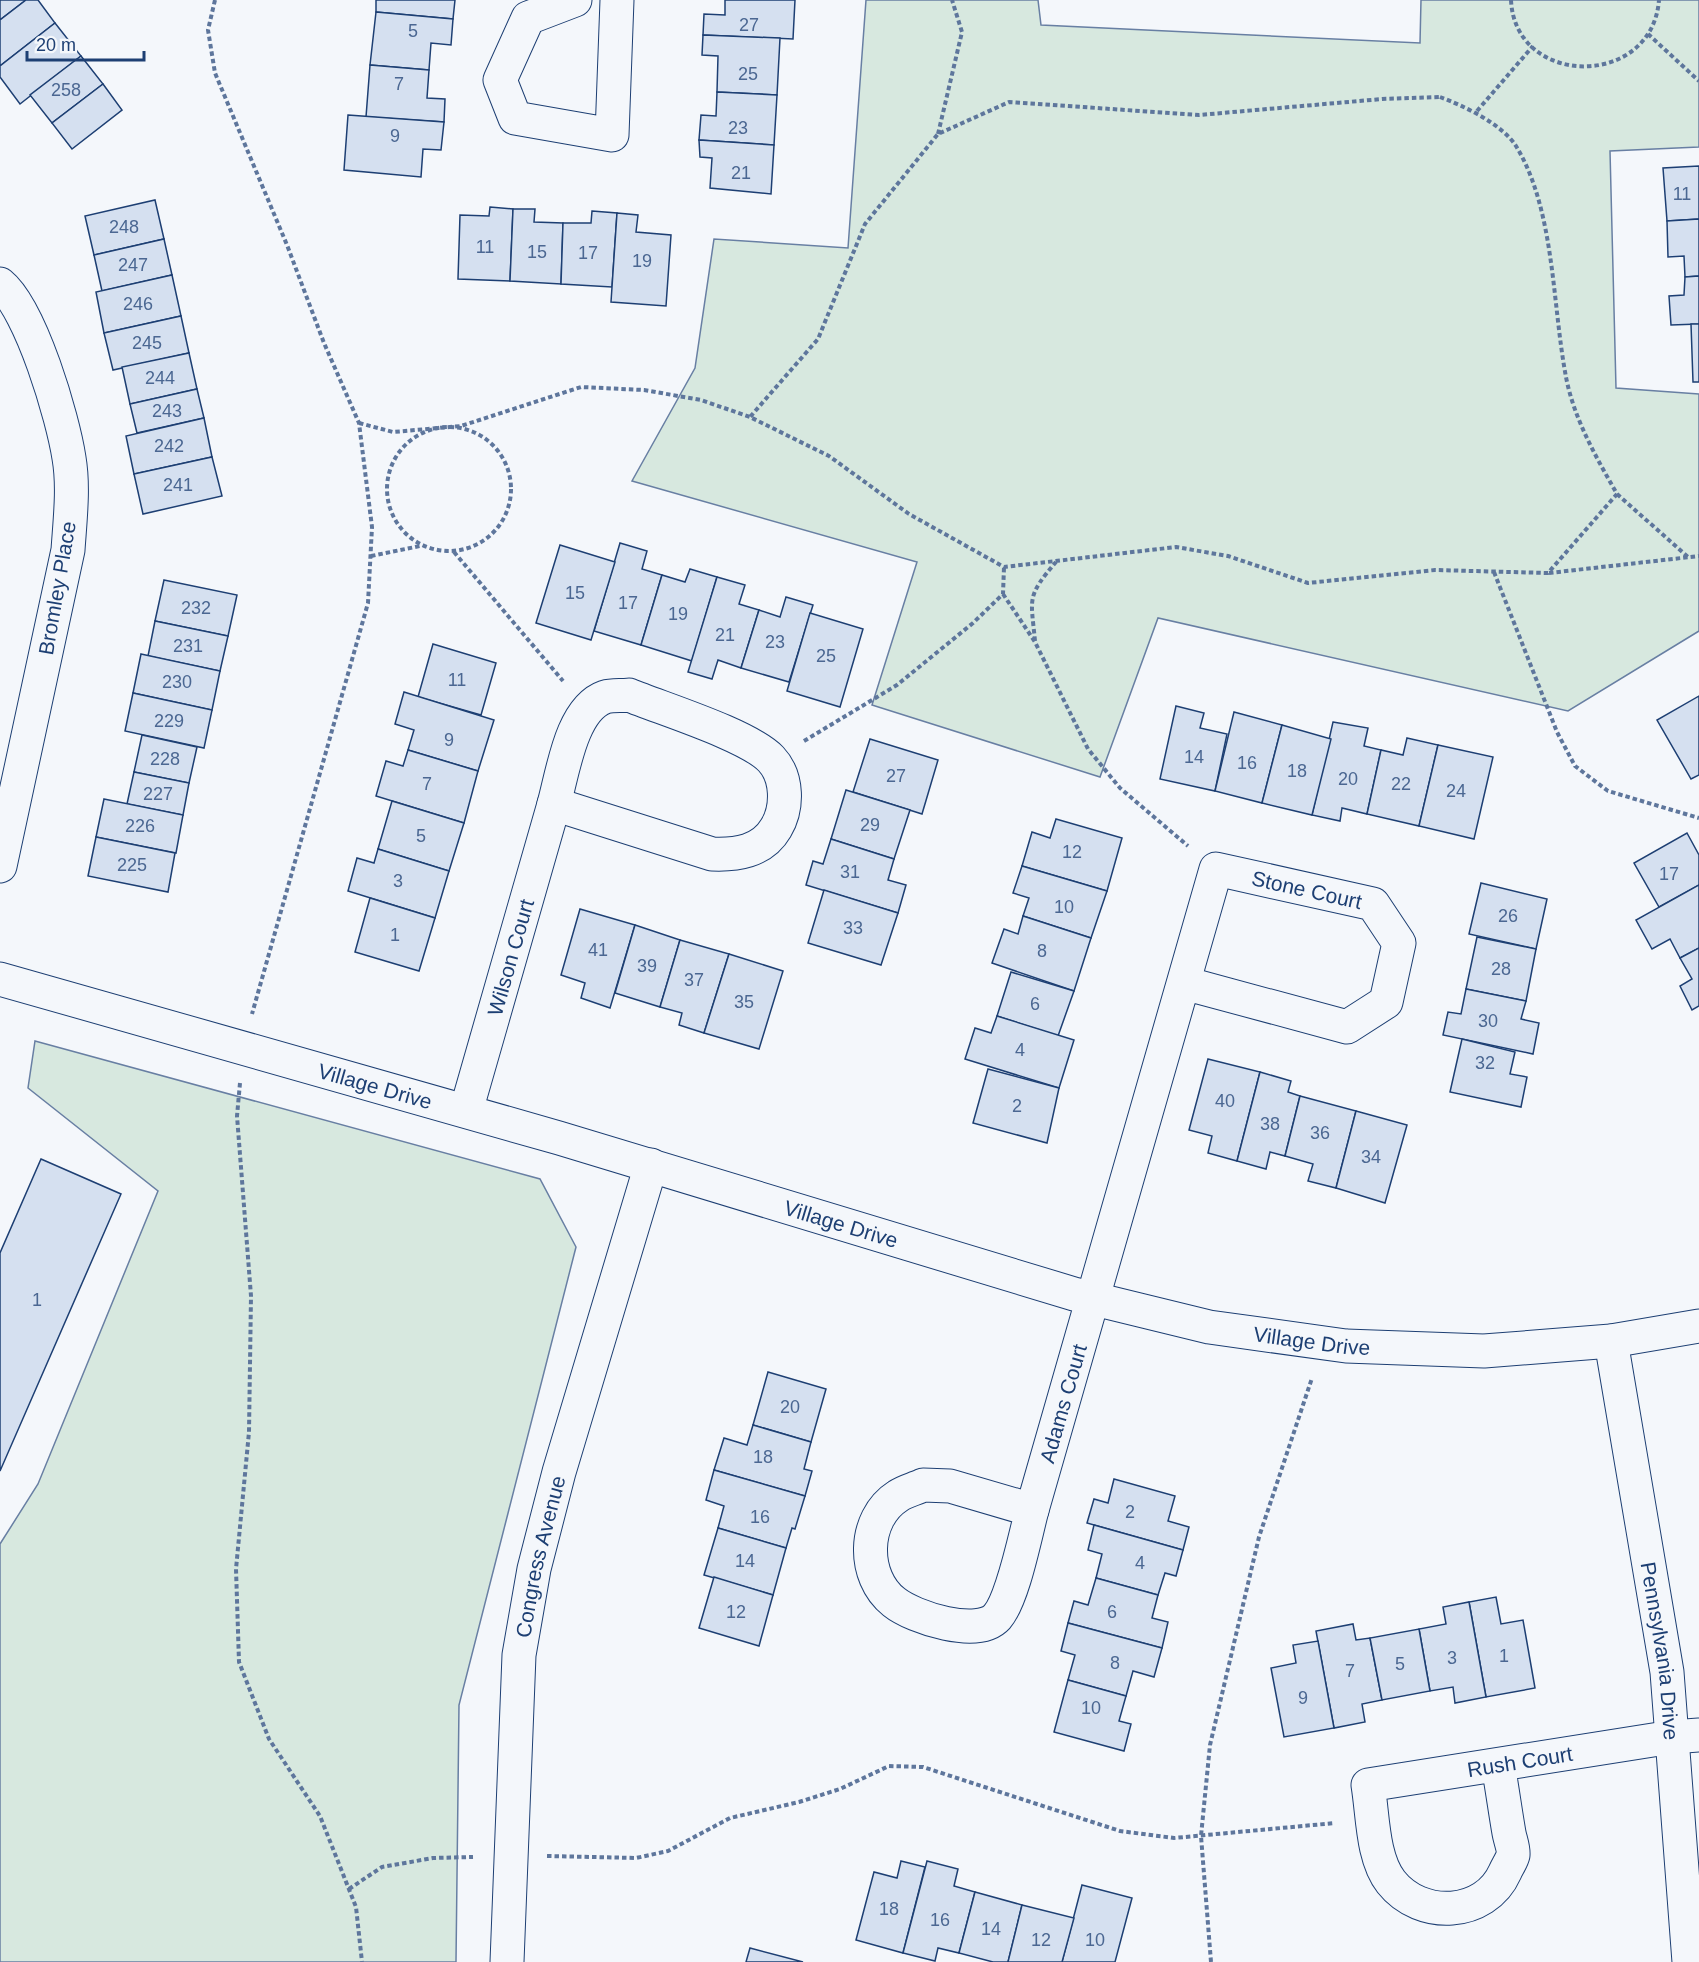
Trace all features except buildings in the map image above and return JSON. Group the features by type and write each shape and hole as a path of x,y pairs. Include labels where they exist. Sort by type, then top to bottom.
{"street":[{"path":"575,0 528,18 500,80 515,118 612,135 617,0"},
{"name":"Bromley Place","path":"0,284 34,337 52,393 70,459 71,509 68,550 0,866"},
{"path":"554,804 712,854 736,855 759,846 776,829 785,806 784,782 772,760 754,745 629,695 606,697 586,710"},
{"name":"Wilson Court","path":"466,1111 577,725 586,710"},
{"path":"1093,1298 1216,869"},
{"name":"Stone Court","path":"1184,983 1347,1027 1386,1002 1399,943 1373,904 1216,869"},
{"name":"Village Drive","path":"0,979 466,1111 1093,1298 1209,1327 1323,1343 1484,1351 1611,1341 1699,1326"},
{"name":"Congress Avenue","path":"507,1962 519,1655 534,1569 559,1472 651,1165"},
{"name":"Adams Court","path":"1032,1510 1093,1298"},
{"name":"Pennsylvania Drive","path":"1611,1341 1667,1672 1686,1736 1689,1962"},
{"path":"923,1485 950,1486 1032,1510 1006,1603 996,1619 980,1628 961,1627 919,1614 895,1603 877,1582 869,1555 873,1528 883,1510 897,1496 923,1485"},
{"name":"Rush Court","path":"1373,1818 1368,1785 1686,1736"},
{"path":"1373,1818 1380,1860 1390,1882 1406,1897 1425,1906 1446,1910 1467,1906 1486,1896 1501,1881 1513,1855 1498,1765"}],"path":[{"path":"215,0 208,30 215,72 287,245 324,343 359,423 372,527 368,603 243,1048 237,1116 251,1296 249,1432 236,1569 239,1662 269,1739 320,1816 350,1889 356,1907 362,1962"},
{"path":"750,417 818,339 865,224 938,134 962,32 952,0"},
{"path":"1511,0 1511,9 1521,32 1533,46 1559,64 1584,68 1609,64 1631,52 1648,34 1658,11 1659,0"},
{"path":"1648,34 1699,81"},
{"path":"1477,111 1533,46"},
{"path":"938,134 1008,102 1199,115 1382,99 1440,97 1477,111 1515,144 1544,214 1566,380 1588,444 1617,494 1688,556"},
{"path":"359,423 393,432 460,426 581,387 644,390 701,400 750,417 829,456 909,514 1004,567 1176,547 1228,556 1308,583 1435,570 1548,573 1699,556"},
{"path":"370,556 420,546 456,553 489,539 509,510 511,473 493,442 460,426"},
{"path":"420,546 394,521 386,487 397,452 425,430"},
{"path":"1548,573 1617,494"},
{"path":"456,553 586,710"},
{"path":"1035,642 1031,598 1040,581 1056,562"},
{"path":"1004,567 1003,594 1035,642 1088,749 1120,789 1216,869"},
{"path":"1494,572 1557,732 1575,766 1608,791 1699,818"},
{"path":"772,760 897,685 973,623 1003,594"},
{"path":"1211,1962 1202,1836 1210,1745 1257,1548 1323,1343"},
{"path":"350,1889 382,1867 433,1858 636,1858 668,1851 730,1818 799,1802 840,1789 889,1766 923,1767 1120,1831 1174,1838 1299,1828 1373,1818"}],"shaded area":[{"path":"866,0 1038,0 1041,25 1420,43 1421,0 1699,0 1699,147 1610,151 1616,388 1699,394 1699,631 1568,711 1158,618 1100,777 872,705 917,562 632,481 695,368 714,239 848,248"},
{"path":"35,1041 540,1179 576,1247 459,1705 456,1962 0,1962 0,1544 38,1484 158,1191 28,1088"}]}
